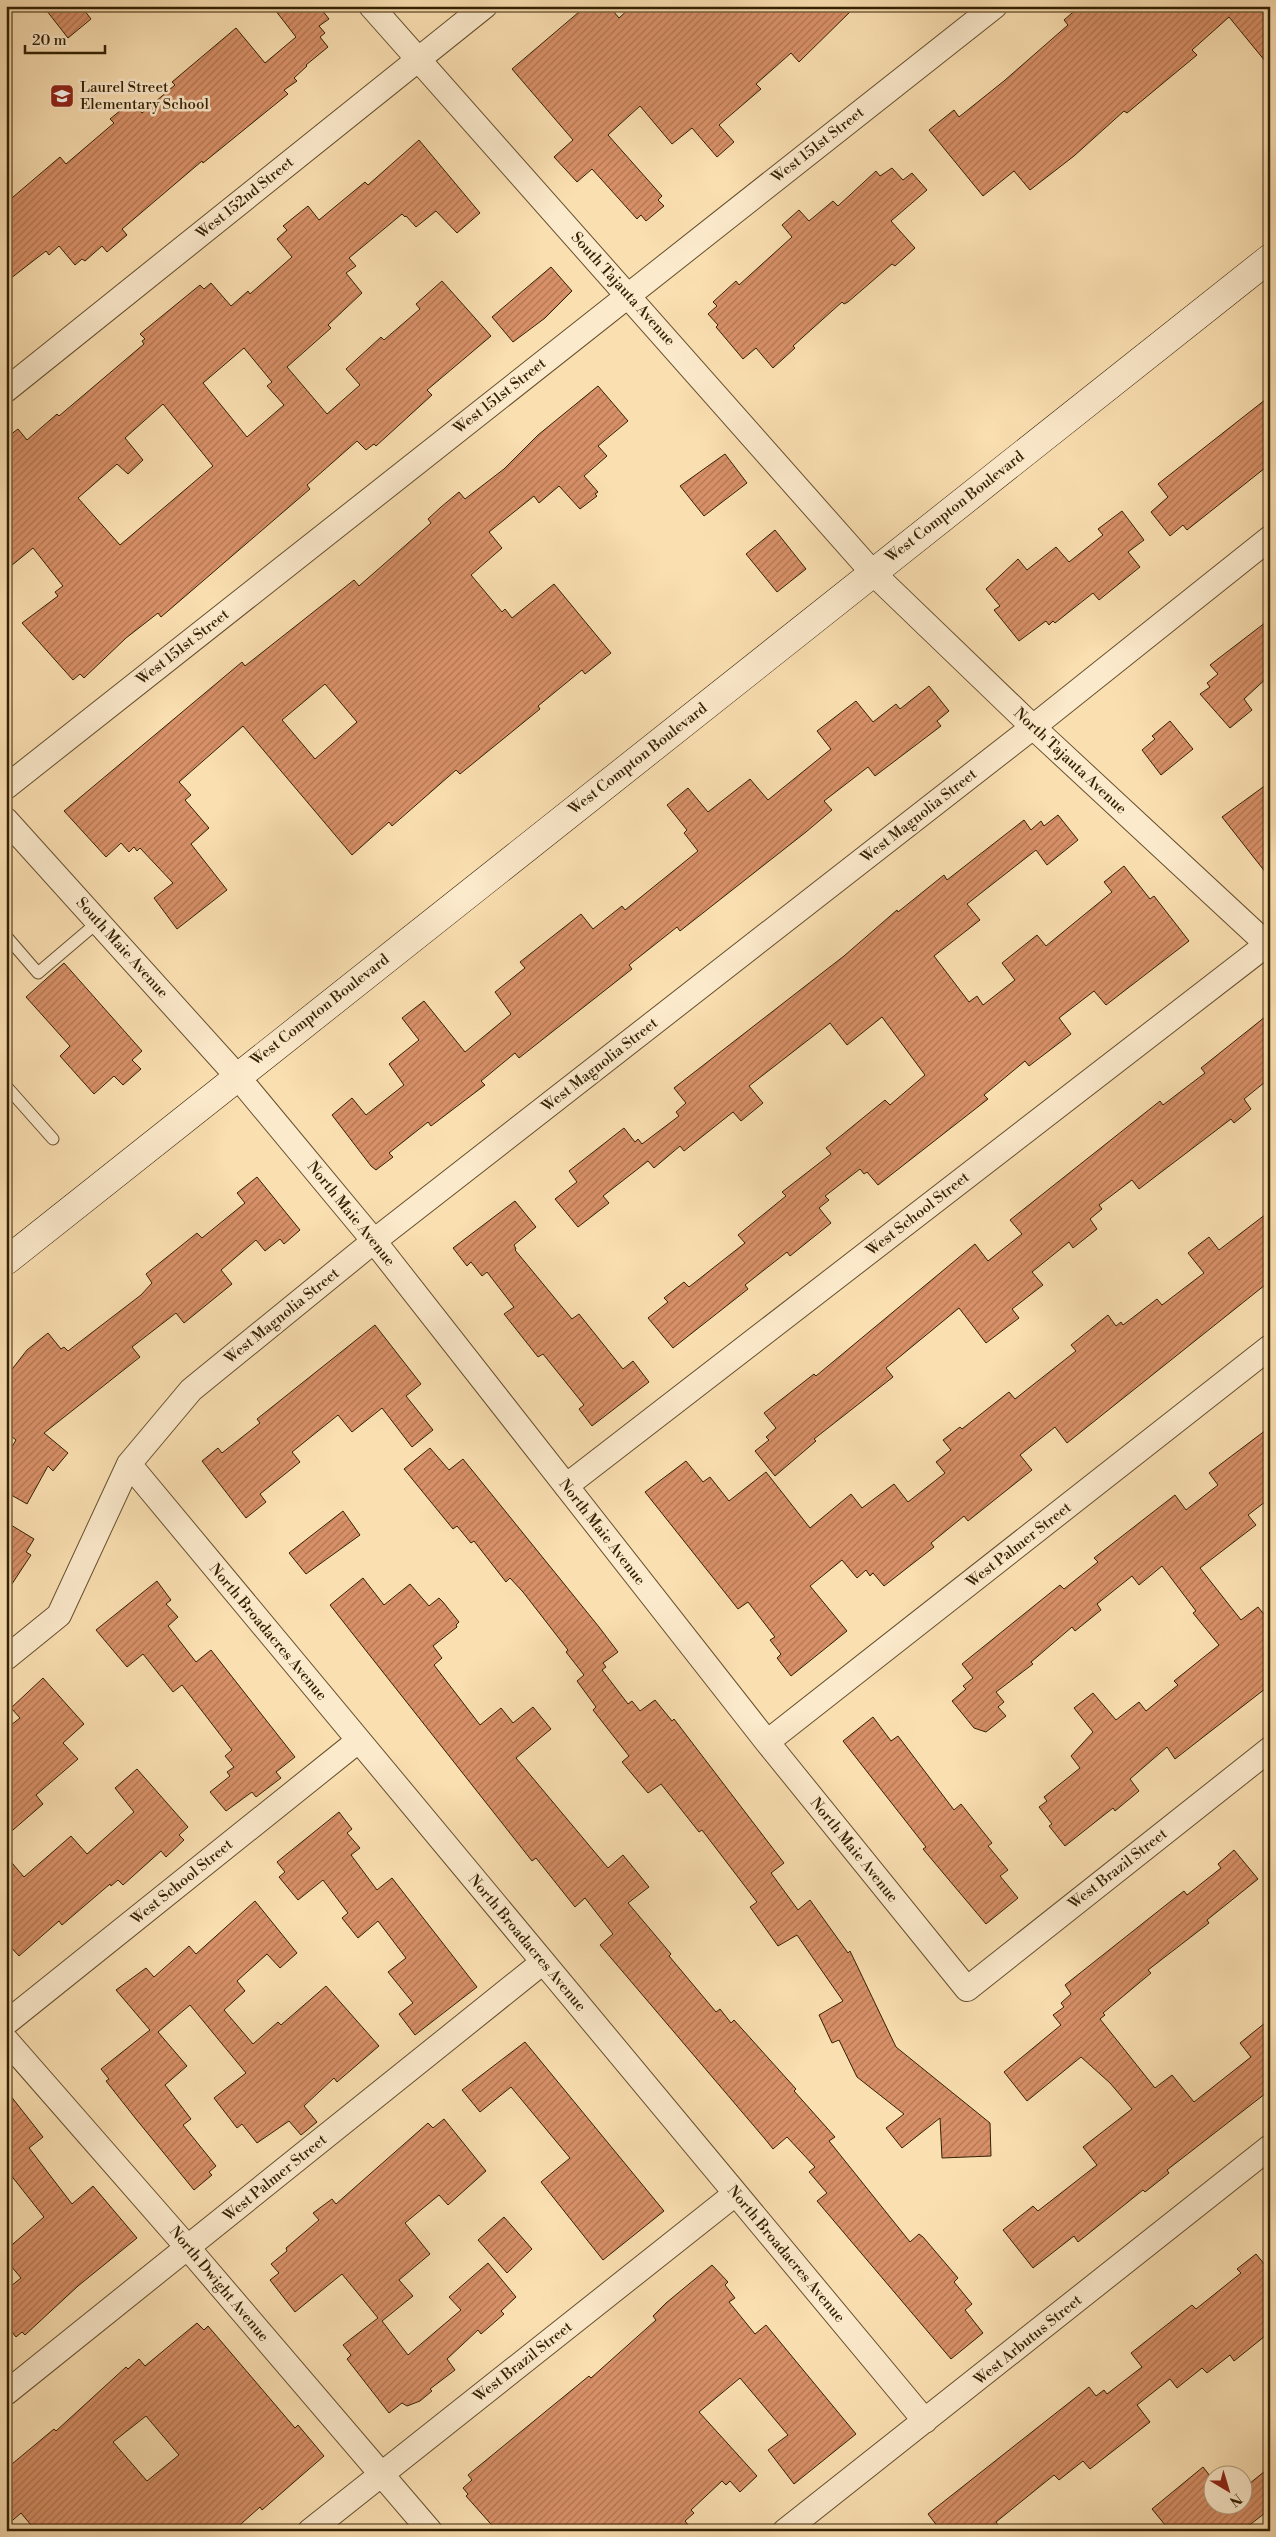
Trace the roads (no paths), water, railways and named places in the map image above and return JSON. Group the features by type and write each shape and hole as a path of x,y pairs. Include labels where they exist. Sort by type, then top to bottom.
{"main road":[{"name":"West Compton Boulevard","path":"6,1261 1270,258"}],"street":[{"name":"South Tajauta Avenue","path":"371,6 628,294 873,573"},
{"name":"West 152nd Street","path":"6,390 485,6"},
{"name":"West 151st Street","path":"6,787 995,6"},
{"name":"West Magnolia Street","path":"6,1658 59,1615 129,1464 191,1390 374,1242 1033,727 1270,538"},
{"name":"North Tajauta Avenue","path":"873,573 1033,727 1269,944"},
{"name":"South Maie Avenue","path":"6,820 237,1076"},
{"name":"West School Street","path":"566,1486 1269,944"},
{"name":"North Maie Avenue","path":"237,1076 374,1242 767,1742 967,1989"},
{"name":"West Palmer Street","path":"767,1742 1270,1347"},
{"name":"North Broadacres Avenue","path":"129,1464 925,2422"},
{"name":"West School Street","path":"6,2022 358,1741"},
{"name":"West Brazil Street","path":"967,1989 1270,1749"},
{"name":"West Palmer Street","path":"6,2393 543,1962"},
{"name":"North Dwight Avenue","path":"6,2040 188,2248 430,2531"},
{"name":"West Arbutus Street","path":"785,2531 1270,2147"},
{"name":"West Brazil Street","path":"310,2531 736,2194"}],"lane":[{"path":"6,936 38,973 98,922"},
{"path":"6,1086 53,1139"}],"place":[{"name":"Laurel Street Elementary School","path":"62,96"}]}
